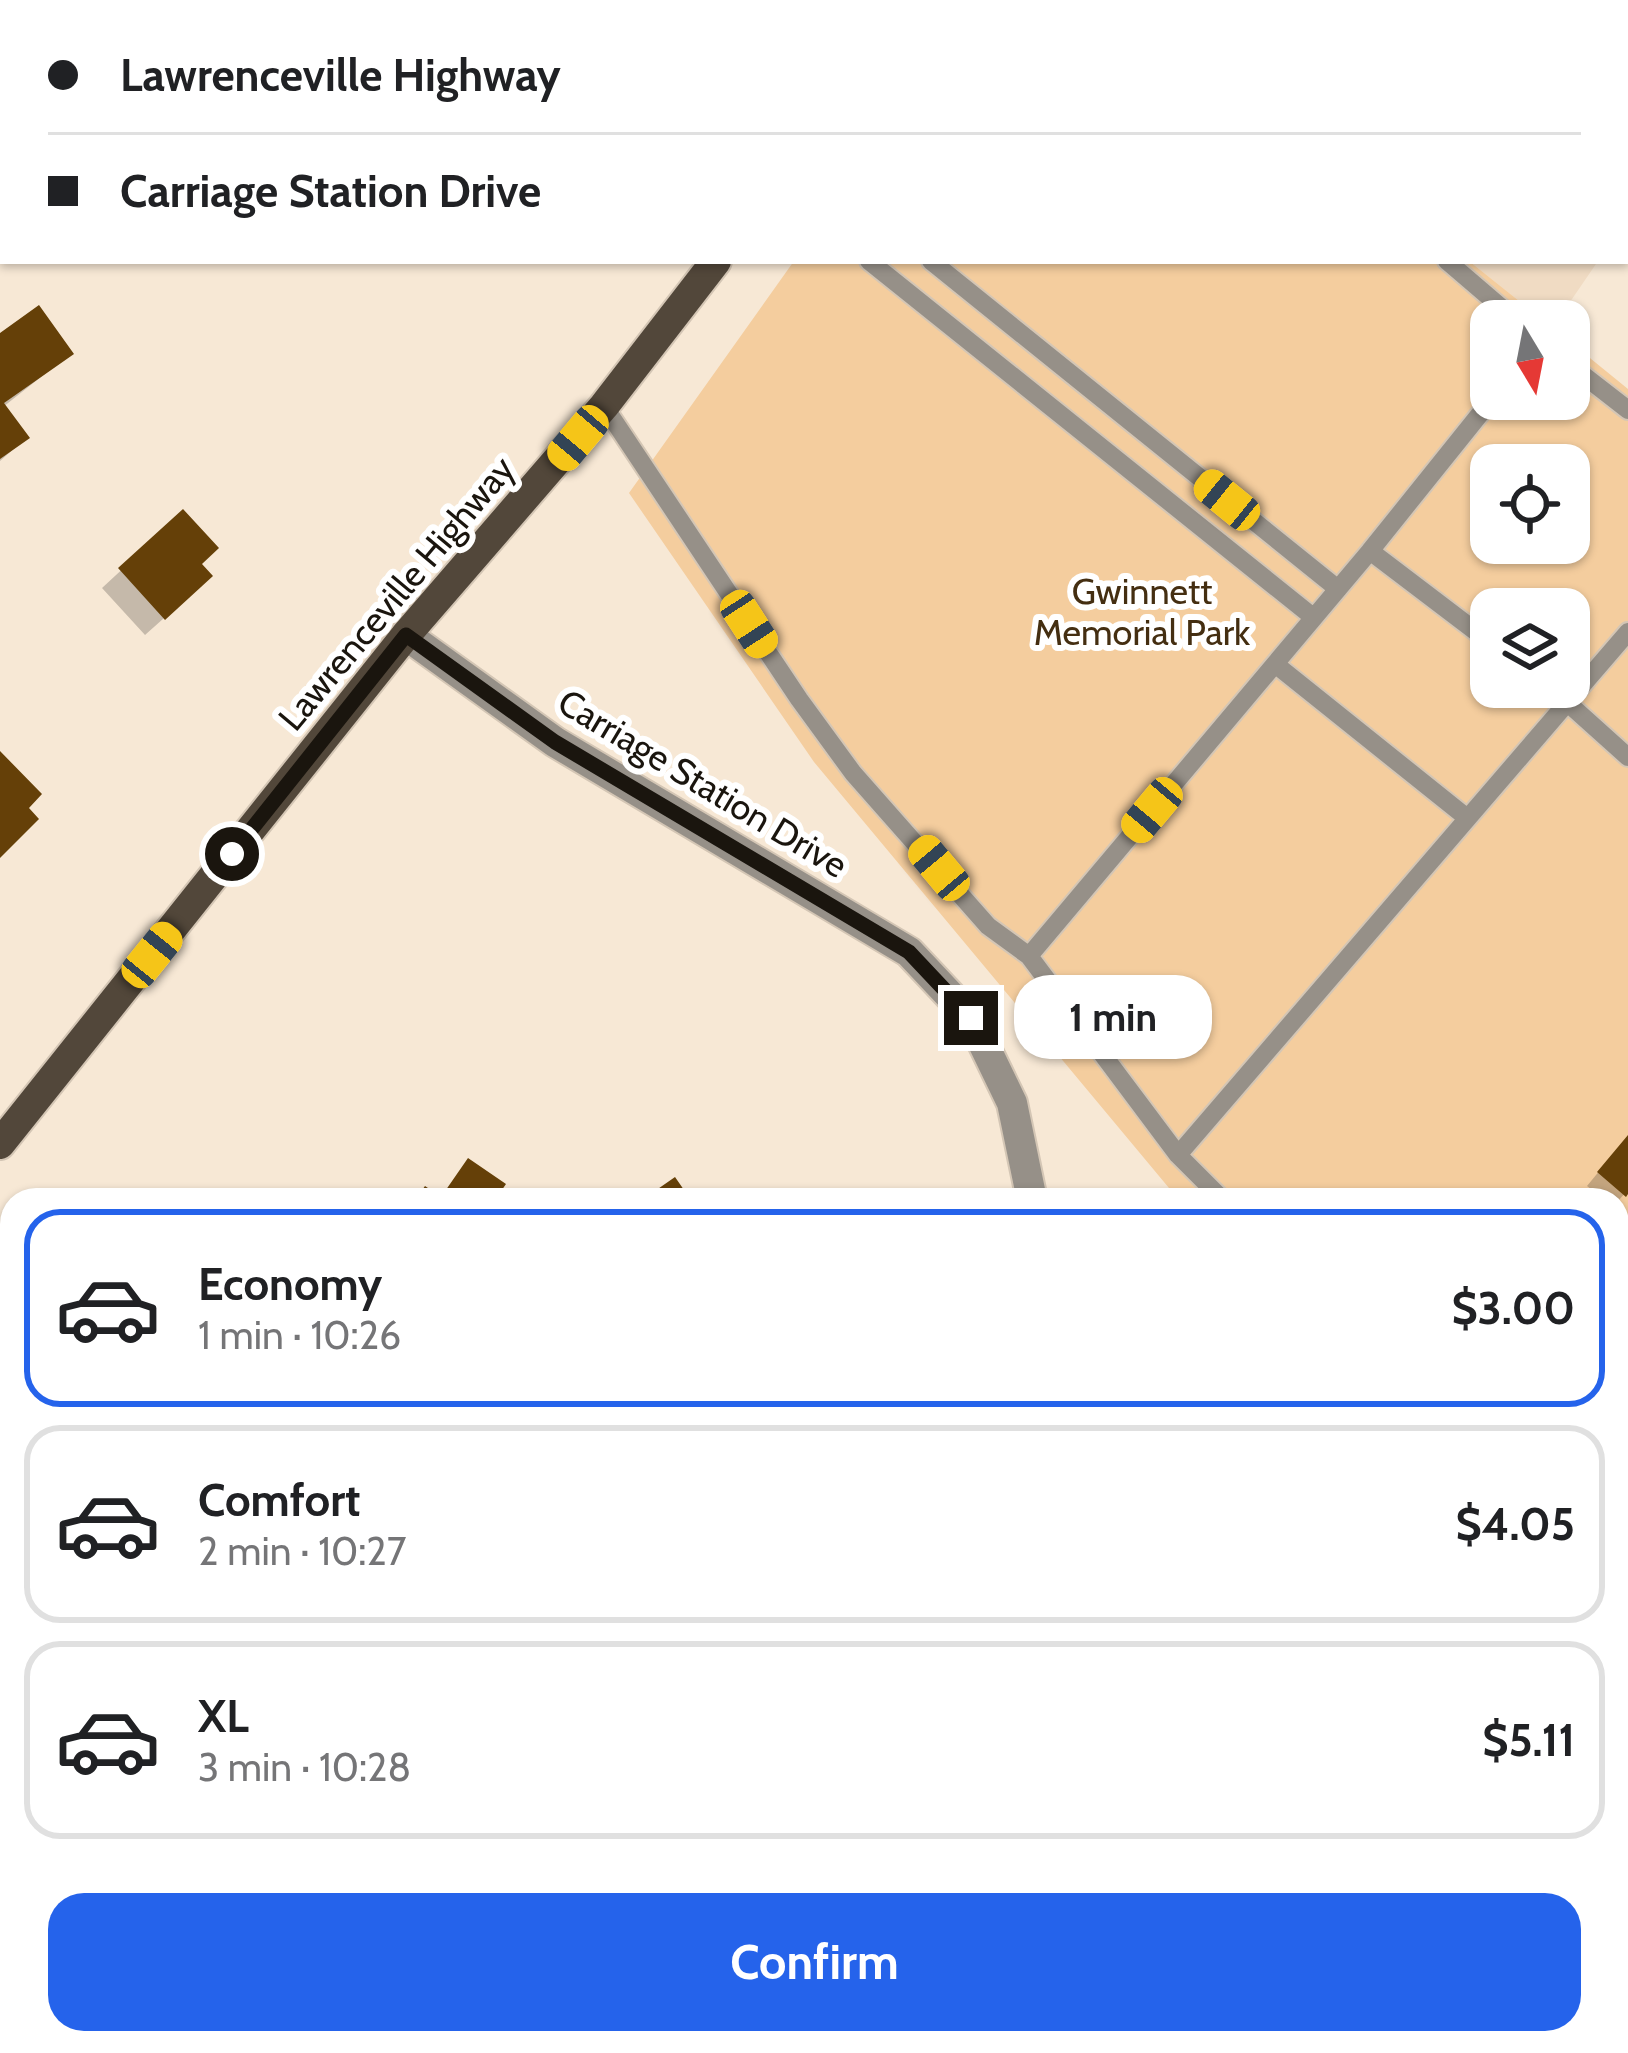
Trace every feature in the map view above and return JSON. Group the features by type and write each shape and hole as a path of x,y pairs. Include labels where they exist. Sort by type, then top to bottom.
{"main road":[{"name":"Lawrenceville Highway","path":"0,1144 406,635 604,406 714,264"}],"street":[{"name":"Carriage Station Drive","path":"406,635 555,742 909,952 971,1018 1012,1103 1030,1188"}],"lane":[{"path":"872,264 1313,617"},
{"path":"935,264 1338,589"},
{"path":"1450,264 1492,300"},
{"path":"1590,380 1628,410"},
{"path":"604,406 853,773 988,926 1029,956 1178,1155 1211,1188"},
{"path":"1029,956 1475,420"},
{"path":"1370,551 1470,627"},
{"path":"1590,677 1628,632"},
{"path":"1276,664 1466,817"},
{"path":"1178,1155 1564,708"},
{"path":"1575,708 1628,757"}],"shaded area":[{"path":"1473,264 1596,264 1571,300 1518,300"}],"green space":[{"name":"Gwinnett Memorial Park","path":"792,264 1473,264 1518,300 1470,300 1470,420 1590,420 1590,358 1628,389 1628,1188 1169,1188 814,762 629,493"}],"building":[{"path":"39,305 74,354 4,403 30,438 0,459 0,333"},
{"path":"183,509 219,548 202,564 213,576 165,620 118,568"},
{"path":"0,751 42,794 29,808 39,819 0,858"},
{"path":"1628,1135 1628,1188 1616,1188 1597,1172"},
{"path":"468,1158 506,1184 503,1188 447,1188"},
{"path":"675,1177 683,1188 659,1188"}],"route":[{"path":"232,854 406,635 555,742 909,952 971,1018"}]}
